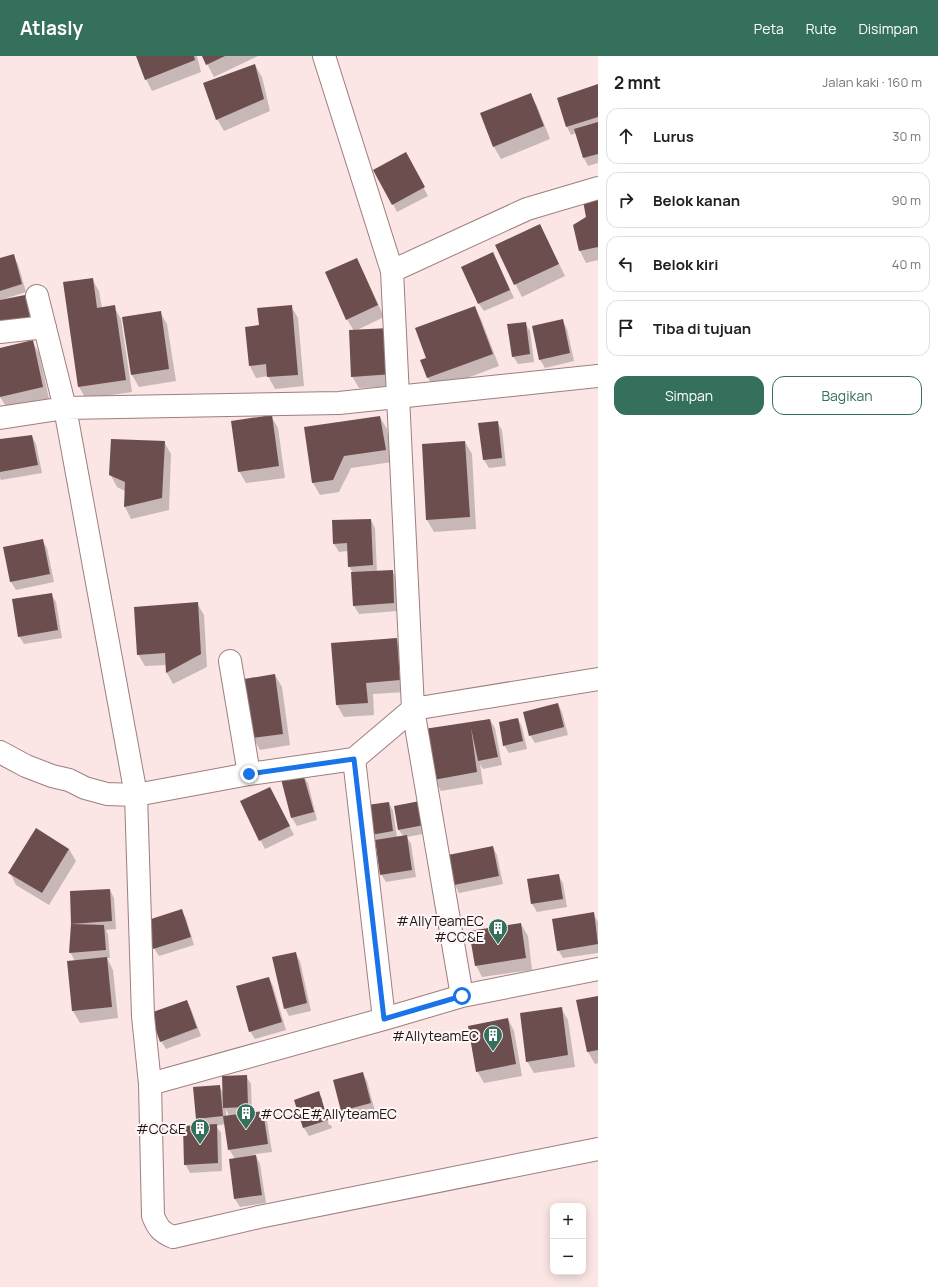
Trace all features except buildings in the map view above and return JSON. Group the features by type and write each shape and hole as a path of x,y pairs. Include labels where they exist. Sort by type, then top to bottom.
{"street":[{"path":"324,56 392,271 413,709 462,996"},
{"path":"392,271 527,209 598,188"},
{"path":"37,296 65,408 136,795 143,1016 150,1084 153,1216 157,1226 164,1233 173,1237 259,1217 598,1149"},
{"path":"0,332 45,327"},
{"path":"0,418 65,408 339,403 598,376"},
{"path":"230,661 249,774"},
{"path":"0,752 26,766 52,776 69,780 85,788 107,794 136,795 249,774 354,759 413,709 598,679"},
{"path":"354,759 384,1019"},
{"path":"150,1084 462,996 598,969"}],"place":[{"name":"#AllyTeamEC #CC&E","path":"498,945"},
{"name":"#AllyteamEC","path":"493,1052"},
{"name":"#CC&E#AllyteamEC","path":"246,1130"},
{"name":"#CC&E","path":"200,1145"}],"route":[{"path":"249,774 354,759 384,1019 462,996"}]}
